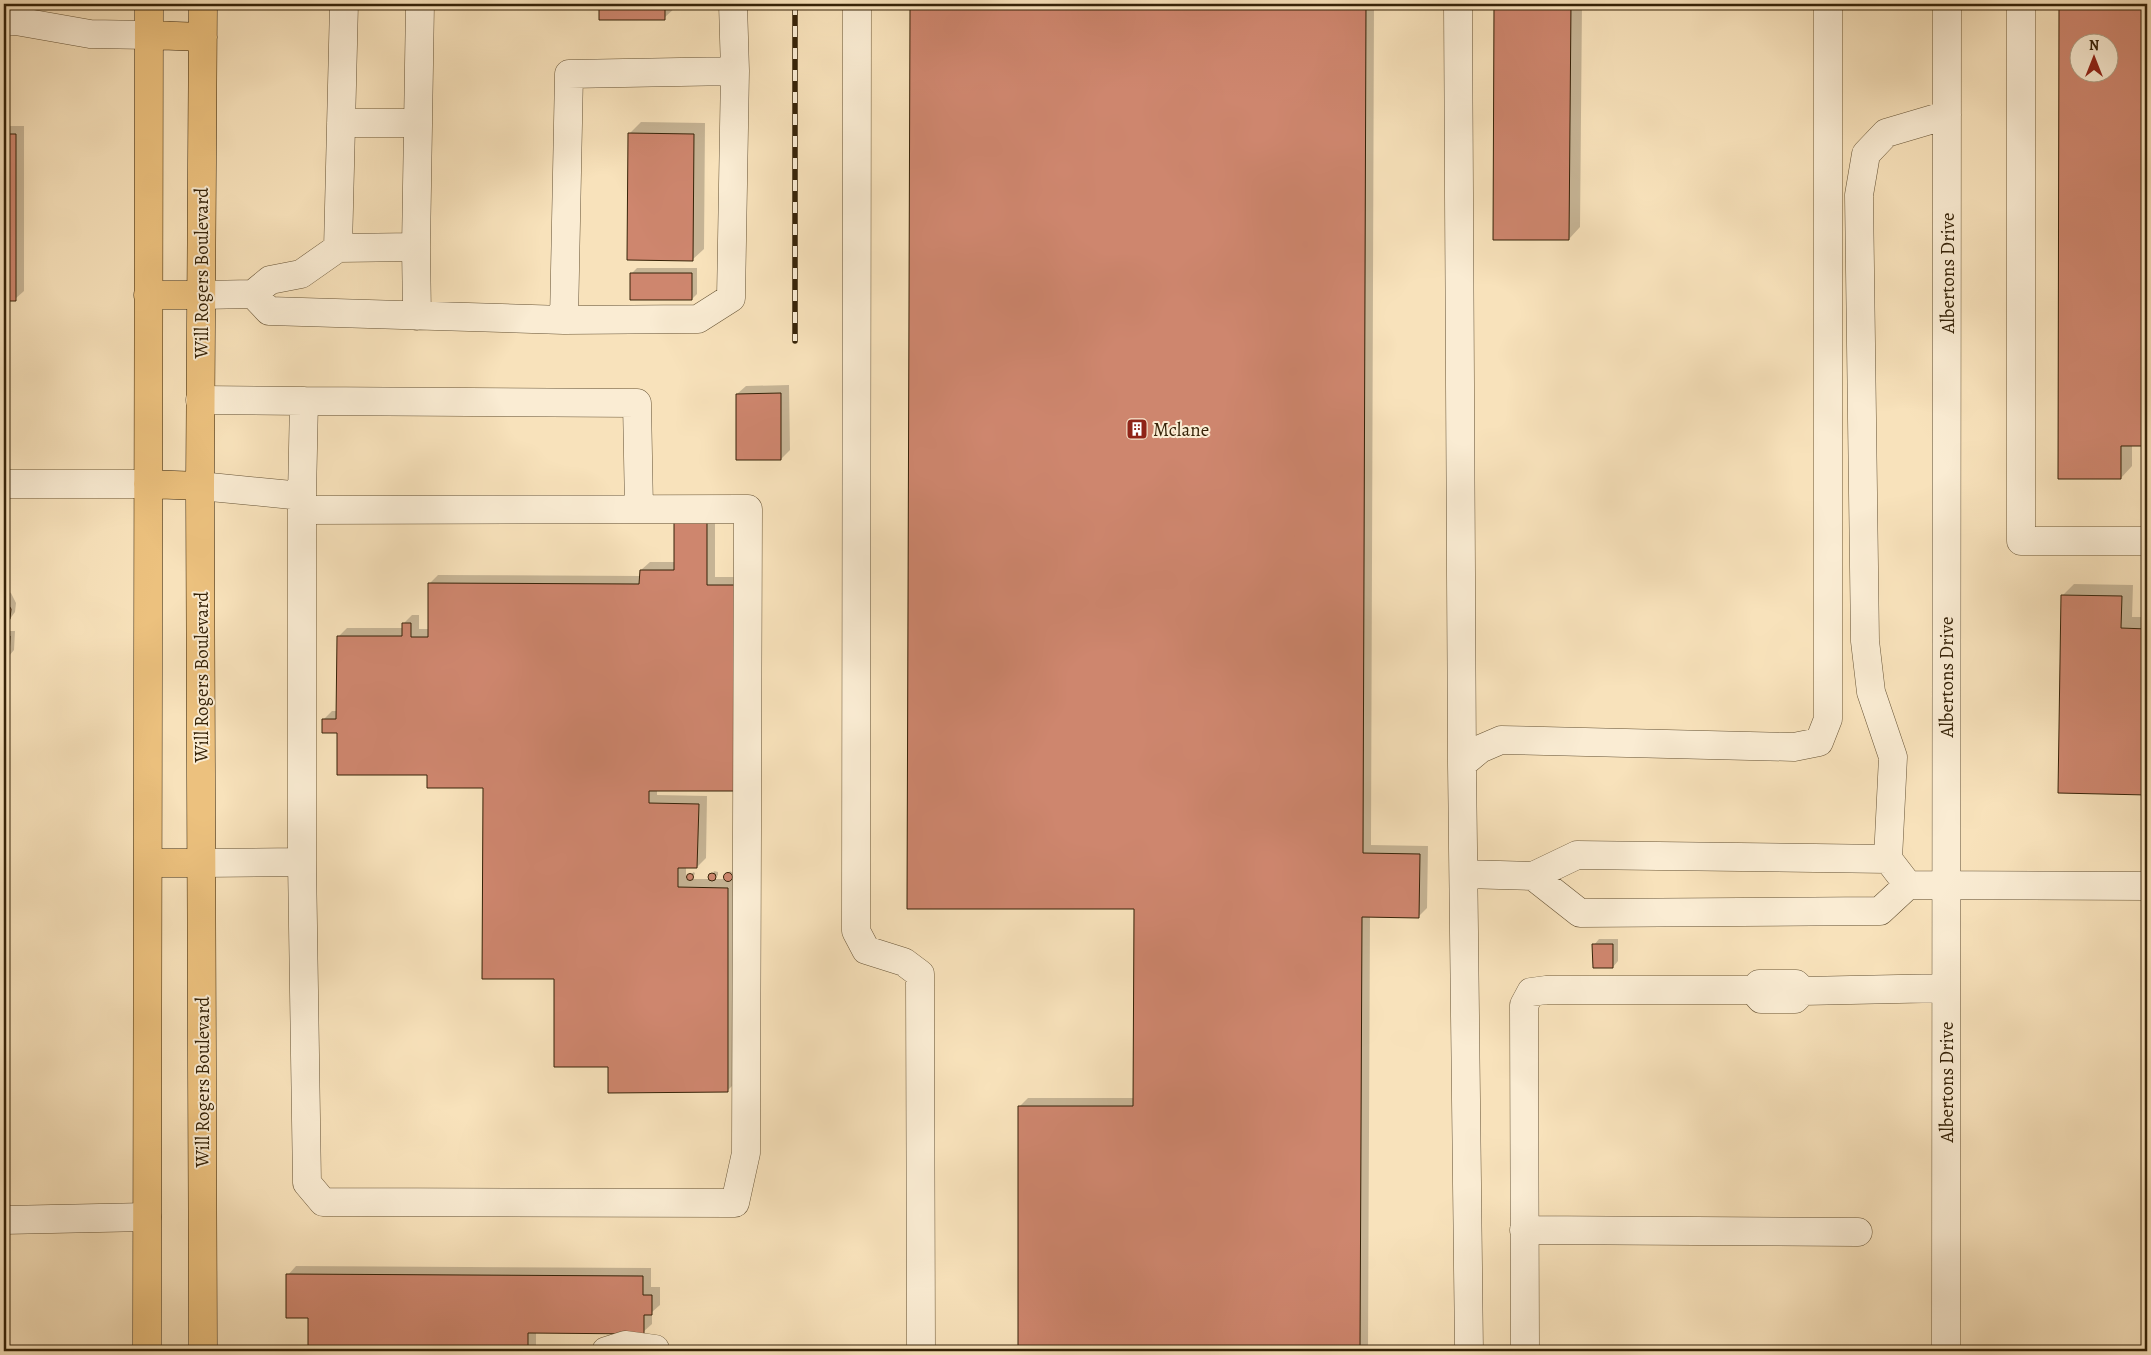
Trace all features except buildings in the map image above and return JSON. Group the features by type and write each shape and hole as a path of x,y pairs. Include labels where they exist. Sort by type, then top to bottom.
{"main road":[{"path":"147,1351 149,4"},
{"name":"Will Rogers Boulevard","path":"203,4 200,400 203,1351"},
{"path":"148,35 203,37"},
{"path":"148,295 201,295"},
{"path":"148,484 200,486"},
{"path":"148,863 201,863"}],"street":[{"path":"338,248 344,4"},
{"path":"417,316 416,247 420,4"},
{"path":"252,294 269,311 564,320 698,320 732,298 735,71 733,4"},
{"path":"856,4 856,931 866,950 904,962 920,974 920,1351"},
{"path":"1458,4 1462,764 1469,1351"},
{"path":"1462,764 1480,748 1501,740 1794,746 1819,742 1828,719 1828,4"},
{"name":"Albertons Drive","path":"1946,1351 1947,4"},
{"path":"2021,4 2021,541 2147,541"},
{"path":"4,22 16,21 90,34 148,35"},
{"path":"564,320 568,74 735,71"},
{"path":"1908,885 1888,859 1894,757 1871,692 1865,641 1859,195 1866,154 1886,133 1947,115"},
{"path":"341,123 418,123"},
{"path":"201,295 252,294 270,280 301,274 338,248 416,247"},
{"path":"200,400 636,403 639,509"},
{"path":"200,486 302,503 748,509 746,1153 735,1203 322,1202 307,1183 302,862 302,503 304,401"},
{"path":"4,484 148,484"},
{"path":"1464,874 1533,876 1577,855 1888,859"},
{"path":"201,863 302,862"},
{"path":"1533,876 1580,913 1880,911 1908,885 1946,887 2147,886"},
{"path":"1525,1351 1524,1005 1531,992 1546,990 1754,990 1759,984 1796,984 1803,991 1946,988"},
{"path":"4,1220 147,1217"},
{"path":"1524,1230 1858,1232"},
{"path":"606,1351 625,1345 655,1349 656,1351"}],"railway":[{"path":"795,4 795,341"}],"place":[{"name":"Mclane","path":"1137,429"}]}
